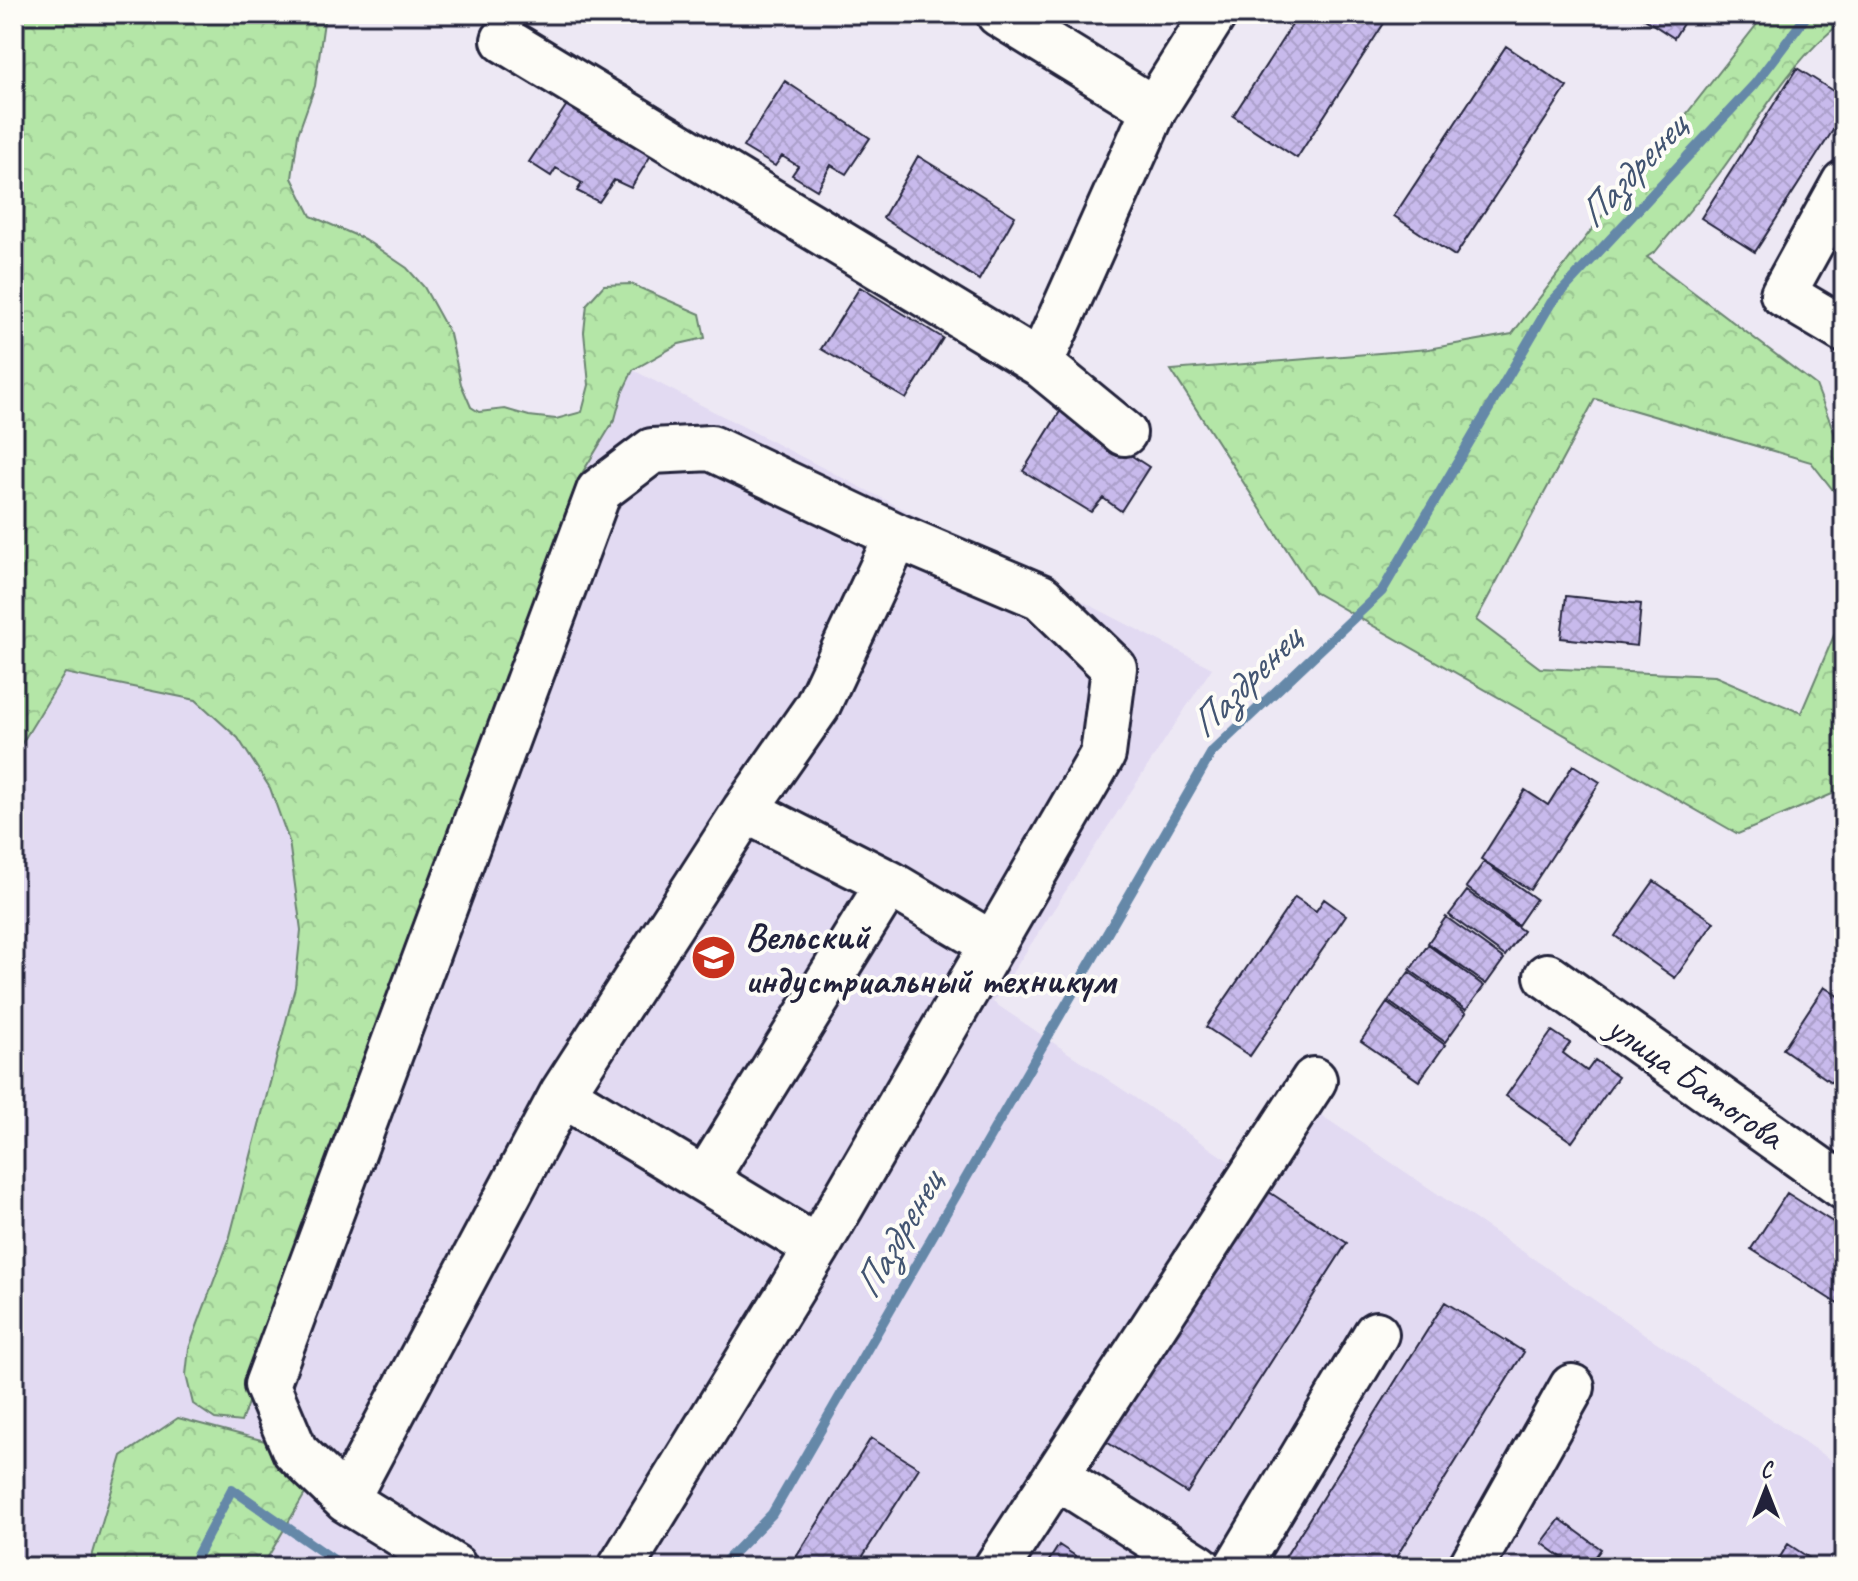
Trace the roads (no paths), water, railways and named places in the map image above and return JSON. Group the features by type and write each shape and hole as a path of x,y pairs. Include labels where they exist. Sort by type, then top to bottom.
{"street":[{"path":"999,14 1154,109"},
{"path":"1040,364 1154,109 1214,14"},
{"path":"504,40 1040,364 1124,433"},
{"path":"1844,183 1783,294 1844,330"},
{"path":"454,1567 346,1500 295,1451 267,1385 599,491 652,451 711,448 897,536 1041,597 1114,668 1103,754 817,1248 621,1567"},
{"path":"346,1500 562,1094 745,810 817,707 897,536"},
{"path":"745,810 889,883 992,944"},
{"path":"705,1180 889,883"},
{"name":"улица Батогова","path":"1547,976 1844,1187"},
{"path":"997,1567 1314,1080"},
{"path":"562,1094 817,1248"},
{"path":"1237,1567 1376,1334"},
{"path":"1471,1567 1572,1387"},
{"path":"1057,1477 1199,1567"}],"waterway":[{"name":"Паздренец","path":"720,1567 772,1514 1212,752 1382,591 1551,303 1755,84 1808,14"},
{"name":"Паздренец","path":"191,1567 232,1489 344,1567"}],"place":[{"name":"Вельский индустриальный техникум","path":"714,958"}]}
